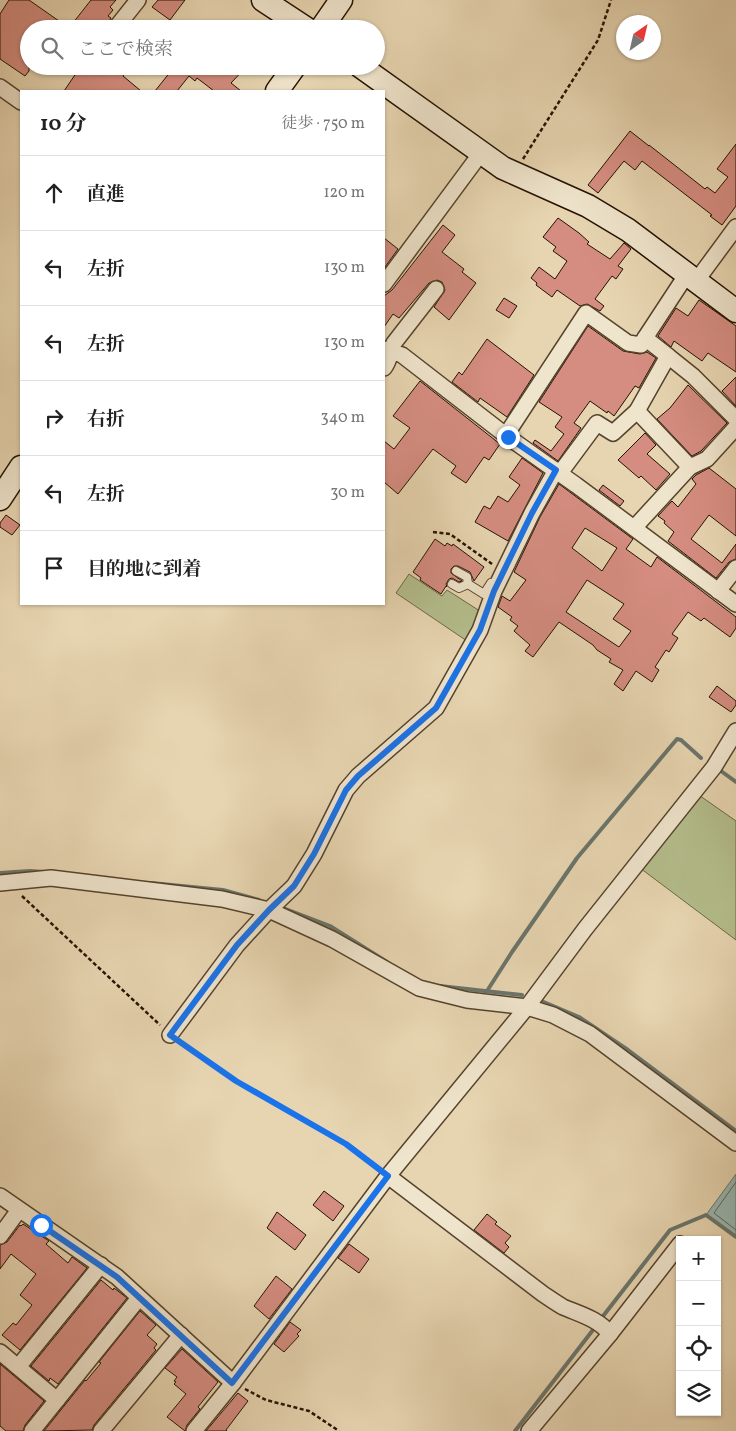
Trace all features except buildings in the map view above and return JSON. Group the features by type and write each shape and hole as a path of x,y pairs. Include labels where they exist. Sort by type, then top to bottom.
{"street":[{"path":"122,20 138,0"},
{"path":"263,0 293,20"},
{"path":"327,20 341,0"},
{"path":"278,90 289,75"},
{"path":"373,75 481,153 514,173 588,206 628,230 736,310"},
{"path":"0,88 20,101"},
{"path":"385,283 481,153"},
{"path":"506,435 586,313 628,343 641,345 692,277 736,227"},
{"path":"385,367 388,364 387,349 436,289"},
{"path":"645,338 693,376 736,419"},
{"path":"387,349 402,355 506,435 736,604"},
{"path":"170,1035 237,945 294,886 314,854 346,790 358,776 436,708 480,630 501,571 532,513 558,472 597,423 613,433 637,410 668,356"},
{"path":"637,410 690,467"},
{"path":"634,528 690,467 706,459 736,427"},
{"path":"0,499 20,469"},
{"path":"718,591 736,568"},
{"path":"194,1431 388,1176 527,1007 714,767 736,731"},
{"path":"4,883 50,878 222,898 269,910 332,939 419,988 468,1000 527,1007 554,1015 590,1034 736,1143"},
{"path":"388,1176 543,1294 560,1305 605,1327 610,1334"},
{"path":"0,1196 117,1277 232,1383"},
{"path":"0,1236 20,1210"},
{"path":"529,1431 610,1334 676,1249"},
{"path":"18,1367 101,1265"},
{"path":"32,1431 139,1298"},
{"path":"101,1431 181,1335"},
{"path":"0,1352 57,1400"}],"lane":[{"path":"456,571 467,578 468,584 484,594 501,571"},
{"path":"452,584 459,588 468,584"}],"path":[{"path":"514,173 598,40 610,0"},
{"path":"433,532 450,534 501,571"},
{"path":"4,883 170,1035 236,1081 346,1144 388,1176"},
{"path":"232,1383 266,1400 308,1411 339,1431"}],"green space":[{"path":"409,574 442,596 447,590 483,613 467,641 396,593"},
{"path":"696,793 736,821 736,940 640,868"}],"water":[{"path":"736,1174 736,1234 735,1236 706,1215"}],"waterway":[{"path":"487,991 577,858 677,739 681,740 701,758"},
{"path":"721,771 736,782"},
{"path":"0,873 44,872"},
{"path":"151,883 223,890 259,900"},
{"path":"283,908 330,926 387,962"},
{"path":"440,986 522,995"},
{"path":"539,1000 579,1017 628,1050 736,1131"},
{"path":"600,1320 670,1230 706,1215 736,1237"},
{"path":"515,1431 596,1326"}],"route":[{"path":"41,1225 117,1277 232,1383 388,1176 346,1144 236,1081 170,1035 237,945 294,886 314,854 346,790 358,776 436,708 480,630 494,591 532,513 556,470 508,437"}]}
